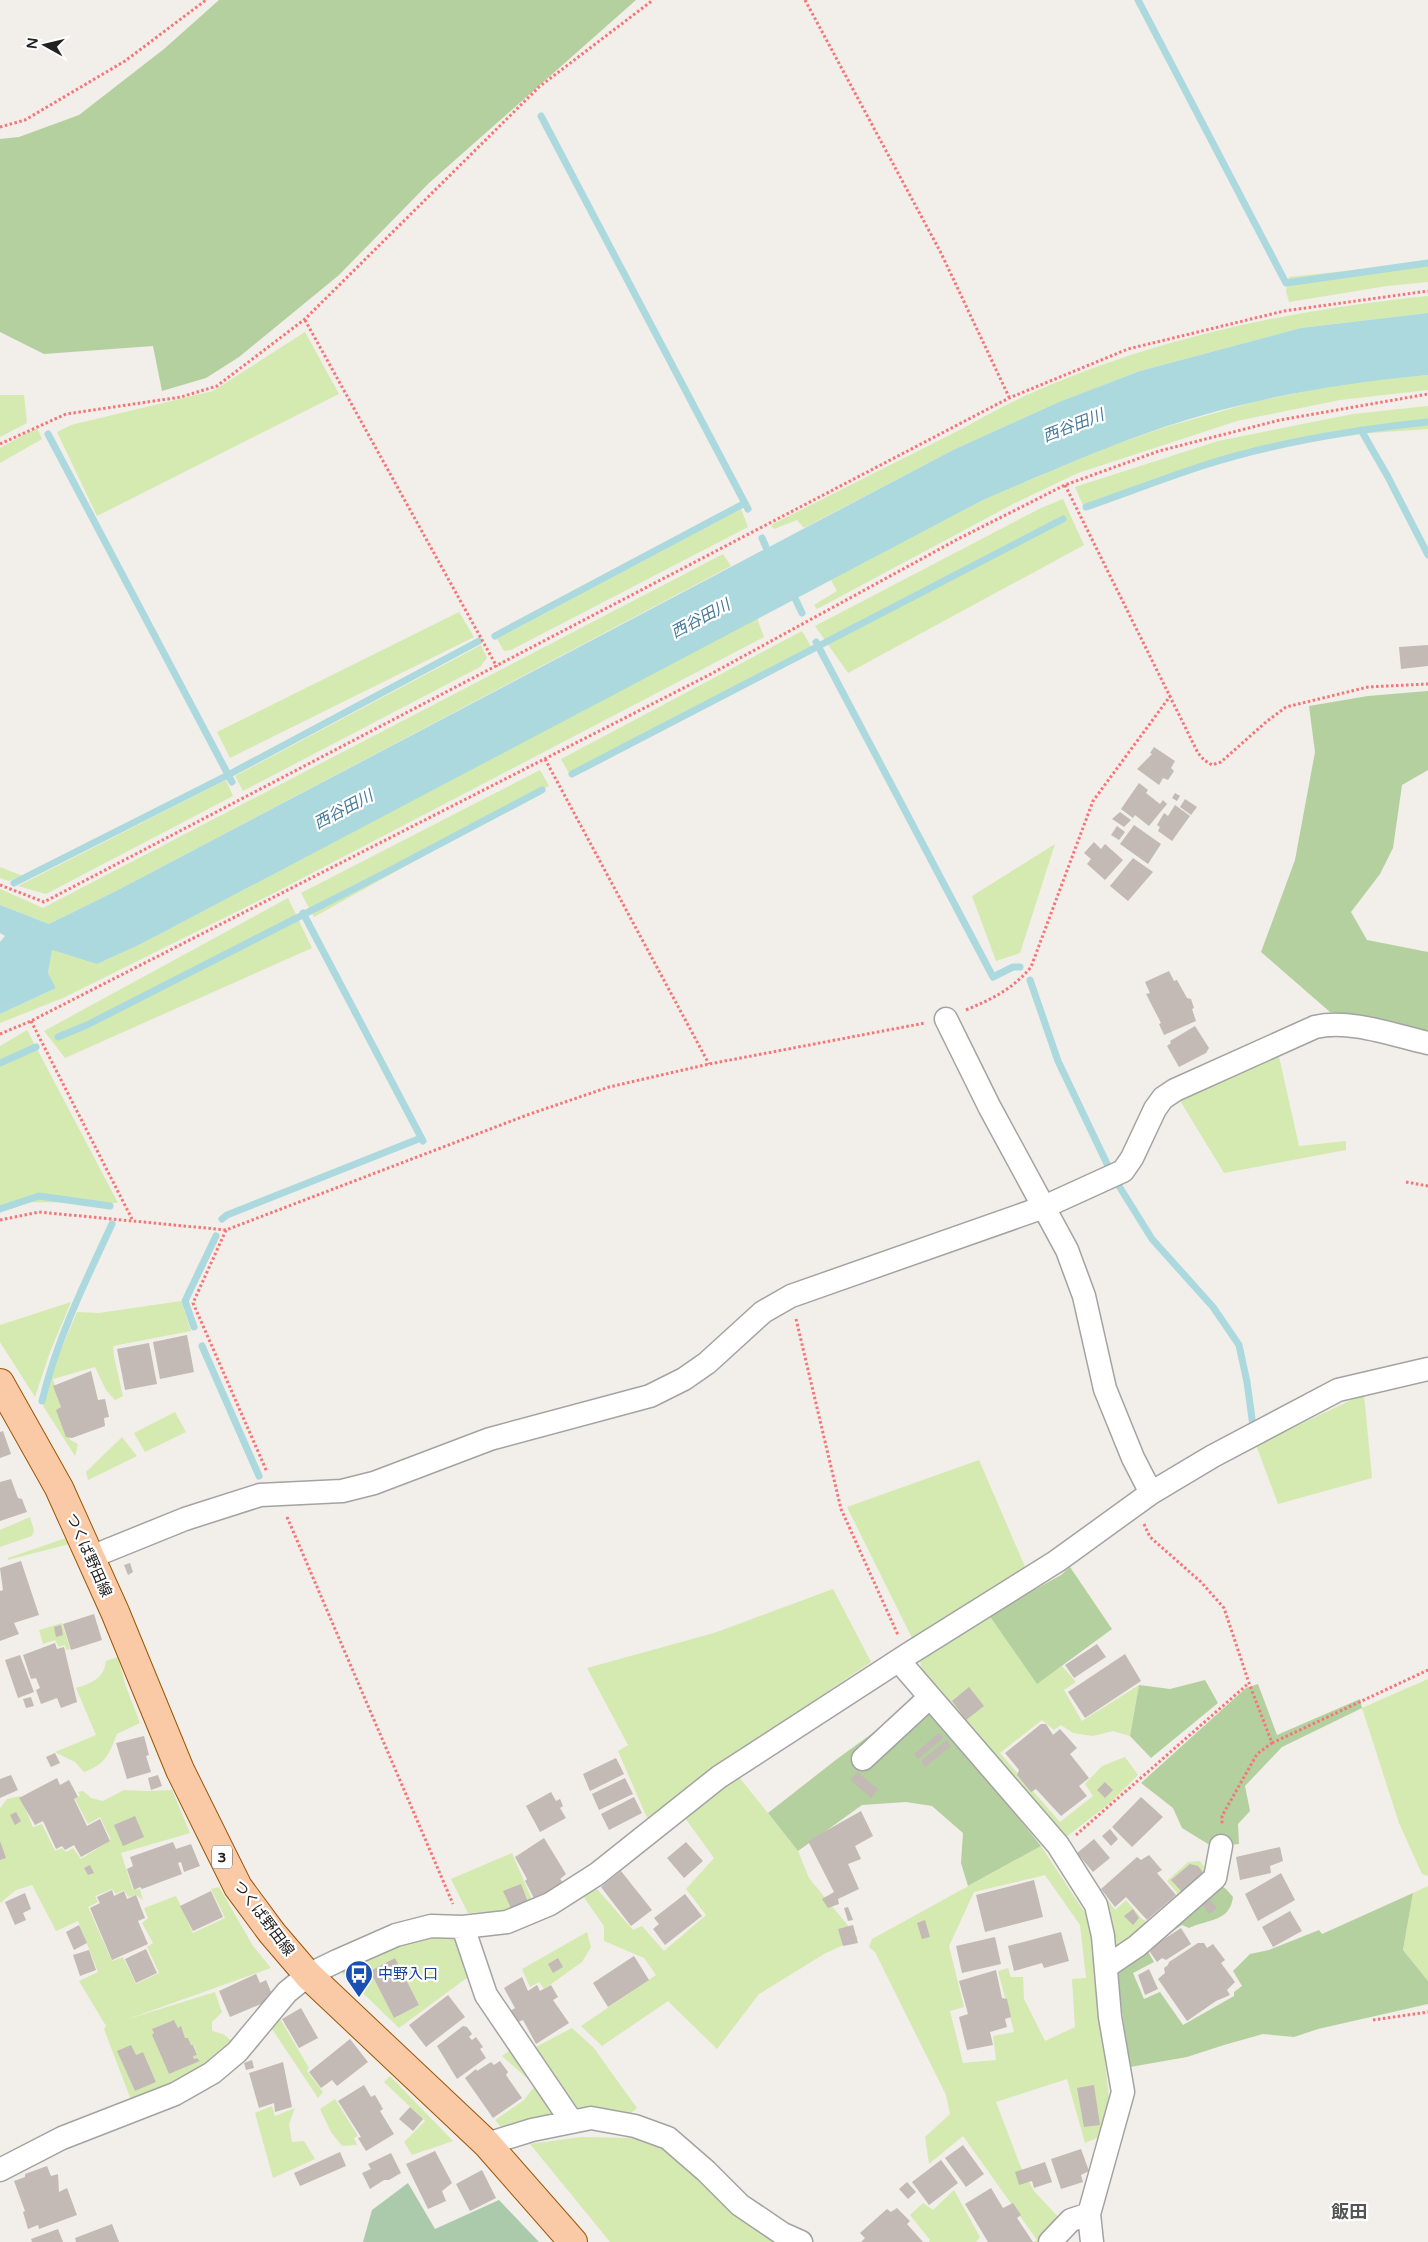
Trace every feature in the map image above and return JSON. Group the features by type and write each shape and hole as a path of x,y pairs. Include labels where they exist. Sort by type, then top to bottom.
{"main road":[{"name":"つくば野田線","path":"0,1383 50,1472 91,1557 180,1770 216,1846 238,1887 272,1934 308,1975 488,2144 573,2242"}],"street":[{"path":"946,1018 990,1108 1067,1250 1084,1296 1105,1389 1133,1458 1143,1499"},
{"path":"91,1557 185,1519 260,1495 342,1491 374,1483 490,1439 650,1396 684,1379 707,1363 763,1312 791,1296 1044,1207 1123,1171 1132,1158 1147,1121 1163,1098 1175,1090 1315,1027 1326,1024 1342,1025 1428,1043"},
{"path":"0,2170 62,2138 175,2094 212,2074 237,2052 287,1992 308,1975 396,1935 431,1926 463,1927 507,1922 528,1914 572,1891 597,1874 719,1777 1057,1561 1143,1499 1213,1456 1338,1390 1428,1369"},
{"path":"903,1658 930,1697 1058,1845 1096,1905 1103,1936 1110,2017 1123,2092 1089,2214 1092,2242"},
{"path":"863,1759 930,1697"},
{"path":"1106,1967 1137,1946 1215,1878 1221,1846"},
{"path":"463,1927 486,1995 572,2122"},
{"path":"488,2144 532,2130 590,2118 635,2126 668,2138 706,2171 740,2205 783,2234 800,2242"},
{"path":"1050,2242 1071,2220 1089,2214"}],"path":[{"path":"0,127 25,120 125,61 206,0"},
{"path":"0,444 66,414 181,397 217,386 305,320 539,87 653,0"},
{"path":"805,0 941,253 1009,398"},
{"path":"0,885 44,902 1009,398 1128,349 1284,311 1428,291"},
{"path":"305,320 497,667"},
{"path":"0,1034 31,1022 545,760 709,675 958,539 1065,485 1159,451 1280,420 1428,394"},
{"path":"1065,485 1198,753 1212,765 1221,762 1266,722 1286,708 1368,687 1428,684"},
{"path":"0,1220 38,1212 226,1230 527,1115 609,1087 709,1064 946,1018 1000,995 1021,980 1031,967 1093,801 1170,695"},
{"path":"545,760 709,1064"},
{"path":"31,1022 133,1220"},
{"path":"1406,1182 1428,1186"},
{"path":"226,1230 193,1304 277,1493 463,1927"},
{"path":"791,1296 841,1509 903,1658"},
{"path":"1143,1499 1150,1537 1200,1582 1224,1608 1248,1682 1272,1743"},
{"path":"1221,1846 1222,1816 1257,1754 1272,1743 1428,1670"},
{"path":"1058,1845 1073,1838 1248,1682"},
{"path":"1374,2020 1428,2012"}],"green space":[{"path":"219,0 636,0 429,183 339,275 239,357 206,378 162,391 153,346 44,354 0,332 0,139 19,137 79,115 164,49"},
{"path":"1428,262 1428,282 1387,286 1289,302 1286,291 1289,277"},
{"path":"1428,296 1428,313 1301,328 1140,371 1059,402 953,450 804,528 797,520 774,529 771,525 1017,400 1075,375 1124,357 1223,329 1274,318 1325,309"},
{"path":"305,332 339,394 97,516 57,432 71,425 213,391"},
{"path":"1428,375 1428,390 1340,400 1237,421 1078,473 1013,504 817,609 814,605 837,591 831,580 983,500 1108,447 1169,426 1258,401 1352,382"},
{"path":"0,395 24,395 27,423 0,437"},
{"path":"1428,406 1428,429 1313,437 1225,459 1085,510 1075,487 1218,441 1353,414"},
{"path":"37,428 42,439 0,463 0,448"},
{"path":"1063,499 1084,545 848,673 815,626 1041,508"},
{"path":"741,509 748,527 511,650 504,651 497,639"},
{"path":"723,554 731,566 118,890 49,924 0,905 0,889 43,908"},
{"path":"459,612 474,637 230,758 217,732"},
{"path":"757,618 764,637 274,893 63,998 0,1023 0,1014 56,988 48,973 52,950 97,964 141,944"},
{"path":"802,631 813,650 570,775 561,759"},
{"path":"481,645 487,658 480,667 243,791 235,776"},
{"path":"1428,691 1428,770 1402,785 1393,848 1380,874 1351,912 1367,940 1428,952 1428,1032 1330,1012 1261,952 1295,860 1315,752 1309,706 1368,696"},
{"path":"540,770 549,786 314,917 301,893"},
{"path":"226,780 233,796 46,894 18,886"},
{"path":"1055,844 1020,953 996,961 972,896"},
{"path":"0,867 23,876 9,881 0,878"},
{"path":"288,898 312,948 65,1058 44,1031"},
{"path":"27,1030 118,1203 18,1202 0,1210 0,1046"},
{"path":"1278,1052 1299,1146 1346,1141 1346,1150 1224,1173 1179,1099"},
{"path":"181,1301 191,1331 113,1346 123,1396 115,1400 106,1390 95,1367 53,1379 70,1440 78,1444 75,1456 43,1406 54,1366 77,1312 99,1313"},
{"path":"71,1302 50,1352 35,1397 0,1342 0,1325"},
{"path":"1364,1394 1372,1478 1278,1504 1256,1445"},
{"path":"175,1412 186,1432 145,1452 134,1433"},
{"path":"122,1437 137,1456 88,1480 86,1472"},
{"path":"979,1460 1026,1569 912,1638 847,1507"},
{"path":"30,1517 34,1530 32,1536 0,1547 0,1530"},
{"path":"66,1538 69,1544 8,1560 8,1558"},
{"path":"1070,1567 1112,1629 1037,1684 989,1615 1061,1575"},
{"path":"833,1589 871,1662 766,1733 647,1818 618,1751 628,1745 587,1668 714,1633"},
{"path":"989,1615 1037,1683 1062,1666 1076,1682 1064,1690 1082,1721 1139,1685 1130,1736 1113,1731 1093,1736 1073,1733 1061,1725 1054,1730 1042,1720 1000,1753 1060,1822 1093,1796 1085,1784 1102,1766 1125,1757 1138,1775 1111,1802 1065,1838 921,1673 920,1653"},
{"path":"62,1623 70,1649 66,1650 65,1645 59,1647 55,1640 43,1644 39,1630"},
{"path":"118,1657 125,1684 140,1723 117,1734 106,1758 97,1766 84,1772 75,1762 55,1752 96,1735 76,1688 96,1679 103,1672 106,1661"},
{"path":"1428,1679 1428,1876 1422,1874 1399,1823 1362,1708"},
{"path":"1205,1680 1218,1703 1151,1758 1130,1736 1139,1685 1170,1689"},
{"path":"1258,1684 1277,1735 1360,1699 1362,1708 1282,1747 1245,1786 1250,1811 1238,1824 1239,1844 1213,1847 1182,1828 1173,1808 1141,1783 1246,1688"},
{"path":"918,1700 985,1776 1041,1846 968,1886 961,1863 963,1833 932,1806 906,1802 862,1805 798,1851 768,1813 837,1759"},
{"path":"739,1777 798,1851 809,1878 858,1938 824,1954 759,1994 717,2049 668,2001 602,2046 581,2026 656,1975 644,1958 604,1941 604,1926 583,1896 597,1889 633,1930 642,1926 664,1951 706,1915 686,1889 714,1858 685,1818"},
{"path":"124,1790 172,1790 190,1833 121,1853 133,1890 140,1889 143,1900 136,1895 128,1897 124,1890 116,1894 112,1889 95,1896 98,1902 88,1907 112,1961 123,1957 136,1984 159,1973 147,1947 153,1943 142,1923 148,1918 144,1908 176,1896 193,1933 225,1918 211,1889 219,1887 253,1946 271,1968 125,2020 215,1992 222,2012 212,2022 212,2031 223,2034 232,2041 226,2051 216,2060 171,2084 131,2100 104,2029 106,2026 79,1981 98,1972 78,1921 56,1931 32,1885 16,1890 0,1903 0,1808 7,1799 20,1796 33,1827 42,1824 55,1851 62,1848 66,1852 73,1848 81,1859 111,1840 100,1817 88,1824 75,1799 80,1796 78,1792 83,1791 91,1798 103,1801","holes":["174,2020 178,2028 181,2027 185,2038 188,2038 191,2045 194,2045 197,2054 193,2056 194,2059 197,2058 200,2061 169,2074 152,2035 154,2033 153,2029","118,2052 136,2055 143,2052 156,2082 135,2091"]},
{"path":"1041,1846 1089,1919 1093,1940 1111,2119 1104,2135 1085,2143 1067,2079 996,2102 1020,2165 1034,2191 1059,2218 1037,2240 963,2136 929,2164 925,2137 950,2114 946,2095 875,1952 869,1947 872,1939","holes":["1045,1875 1080,1925 1086,1978 1072,1979 1075,2027 1045,2041 1024,1999 1023,1977 1011,1977 1008,1968 998,1971 1014,2032 993,2036 996,2060 963,2063 950,2011 964,2007 949,1946 974,1892"]},
{"path":"1073,1851 1115,1910 1126,1900 1142,1919 1148,1922 1178,1894 1167,1881 1188,1862 1200,1861 1205,1868 1207,1878 1187,1898 1117,1946 1104,1905"},
{"path":"512,1853 533,1902 507,1911 468,1913 451,1879"},
{"path":"1218,1884 1233,1897 1228,1911 1217,1918 1189,1928 1182,1925 1146,1948 1154,1962 1133,1973 1144,1999 1160,1992 1183,2025 1234,1996 1234,1992 1242,1986 1233,1971 1250,1954 1269,1950 1319,1930 1322,1934 1413,1893 1403,1950 1428,1981 1428,2004 1318,2029 1294,2037 1263,2034 1187,2057 1130,2067 1116,1970"},
{"path":"1428,1886 1428,1981 1403,1950 1413,1893"},
{"path":"587,1932 591,1947 582,1962 544,1989 539,1982 530,1987 522,1969"},
{"path":"459,1933 476,1971 399,2028 341,1972 394,1944","holes":["395,1958 419,2005 394,2018 370,1971"]},
{"path":"279,2017 309,2068 307,2071 323,2092 318,2098 270,2026"},
{"path":"572,2028 593,2047 637,2108 629,2115 576,2113 532,2049"},
{"path":"516,2047 533,2079 529,2080 502,2056"},
{"path":"390,2076 453,2141 412,2155 404,2142 425,2121 384,2082"},
{"path":"534,2087 543,2088 556,2116 502,2128 495,2120 524,2100"},
{"path":"335,2099 358,2136 354,2138 357,2145 342,2146 331,2132 320,2109"},
{"path":"272,2106 275,2116 295,2108 289,2124 292,2142 304,2141 315,2159 273,2178 255,2113"},
{"path":"581,2137 635,2138 663,2146 778,2242 610,2242 530,2144"},
{"path":"408,2183 435,2229 499,2200 539,2242 363,2242 372,2210"},
{"path":"954,2190 980,2237 976,2242 929,2242 930,2240 910,2215 923,2203 933,2210"}],"water":[{"name":"西谷田川","path":"1428,313 1428,375 1329,387 1231,407 1167,426 1121,443 983,500 141,944 97,964 52,950 48,973 56,988 0,1014 0,942 5,936 0,933 0,905 49,924 118,890 953,450 1059,402 1140,371 1301,328"}],"building":[{"path":"1428,645 1428,666 1401,669 1399,647"},
{"path":"1154,747 1175,761 1171,768 1174,771 1168,780 1163,778 1159,785 1137,769 1152,754 1150,753"},
{"path":"1139,783 1148,790 1146,793 1160,804 1163,800 1167,804 1149,826 1135,815 1133,818 1121,809"},
{"path":"1175,793 1180,796 1177,801 1172,798"},
{"path":"1185,799 1197,807 1191,815 1180,807"},
{"path":"1175,805 1190,816 1172,841 1158,831 1160,827 1157,825 1164,813 1168,816"},
{"path":"1120,812 1131,820 1124,827 1112,819"},
{"path":"1134,825 1161,844 1148,864 1120,844"},
{"path":"1117,826 1125,832 1119,840 1111,835"},
{"path":"1094,842 1101,849 1105,844 1123,860 1105,880 1087,864 1091,859 1084,853"},
{"path":"1133,858 1153,872 1128,901 1110,886"},
{"path":"1169,971 1174,981 1177,980 1187,998 1191,999 1196,1021 1164,1035 1159,1024 1161,1023 1146,994 1150,993 1145,982"},
{"path":"1195,1026 1209,1048 1206,1053 1179,1067 1167,1046 1171,1043 1170,1041"},
{"path":"187,1335 194,1372 160,1379 153,1342"},
{"path":"149,1343 157,1384 125,1390 117,1349"},
{"path":"91,1371 98,1400 105,1399 109,1417 104,1418 105,1426 72,1438 66,1437 56,1410 61,1407 53,1386"},
{"path":"3,1431 11,1454 0,1458 0,1432"},
{"path":"11,1479 18,1498 22,1499 27,1512 0,1521 0,1482"},
{"path":"21,1561 39,1615 14,1623 19,1634 0,1641 0,1591 3,1590 0,1568"},
{"path":"130,1563 133,1572 128,1575 124,1565"},
{"path":"94,1614 102,1640 71,1650 63,1624"},
{"path":"61,1625 63,1635 56,1637 54,1627"},
{"path":"55,1643 57,1649 64,1647 77,1702 61,1708 57,1698 41,1704 36,1690 40,1688 36,1678 31,1679 23,1655"},
{"path":"1097,1644 1106,1657 1074,1678 1065,1665"},
{"path":"1125,1654 1141,1681 1085,1718 1068,1692"},
{"path":"20,1655 34,1692 18,1698 5,1660"},
{"path":"969,1687 984,1706 966,1720 952,1701"},
{"path":"31,1697 34,1706 26,1708 23,1699"},
{"path":"1041,1724 1046,1724 1053,1735 1060,1729 1077,1748 1070,1754 1089,1778 1079,1786 1087,1796 1061,1816 1036,1789 1031,1792 1017,1775 1019,1770 1005,1753"},
{"path":"939,1733 943,1738 918,1759 914,1754"},
{"path":"144,1736 149,1755 146,1756 151,1772 127,1779 116,1743"},
{"path":"947,1740 951,1746 925,1767 921,1761"},
{"path":"55,1753 60,1763 51,1767 46,1757"},
{"path":"616,1758 624,1774 590,1791 583,1774"},
{"path":"857,1772 878,1789 871,1798 850,1780"},
{"path":"11,1775 18,1790 0,1798 0,1779"},
{"path":"158,1775 162,1786 151,1790 148,1778"},
{"path":"57,1778 60,1785 69,1780 78,1797 74,1799 87,1826 100,1819 110,1841 81,1857 74,1845 65,1850 62,1846 56,1849 43,1821 35,1825 19,1798"},
{"path":"625,1778 633,1794 599,1810 592,1794"},
{"path":"1105,1782 1113,1790 1105,1798 1097,1790"},
{"path":"551,1792 556,1801 560,1799 563,1806 560,1808 566,1818 540,1832 526,1806"},
{"path":"634,1797 642,1813 609,1830 601,1814"},
{"path":"1141,1797 1163,1817 1132,1847 1112,1827"},
{"path":"861,1811 873,1836 855,1846 861,1859 848,1864 859,1889 838,1899 839,1904 828,1908 822,1899 834,1892 808,1841"},
{"path":"16,1812 21,1821 15,1825 10,1815"},
{"path":"135,1816 144,1837 123,1846 114,1825"},
{"path":"1110,1829 1118,1839 1111,1846 1102,1836"},
{"path":"544,1838 566,1874 560,1879 563,1882 535,1900 525,1881 527,1879 515,1857"},
{"path":"1094,1839 1110,1858 1093,1872 1077,1853"},
{"path":"0,1841 6,1858 0,1860"},
{"path":"173,1842 176,1849 191,1844 200,1866 184,1872 181,1862 178,1863 182,1874 142,1889 140,1887 134,1890 127,1869 133,1866 130,1857"},
{"path":"686,1842 703,1861 684,1878 667,1858"},
{"path":"1280,1847 1283,1861 1270,1866 1271,1873 1240,1880 1236,1857"},
{"path":"1149,1855 1162,1870 1157,1873 1176,1895 1147,1920 1126,1897 1115,1907 1101,1889 1137,1857 1141,1860"},
{"path":"1190,1864 1198,1866 1206,1876 1184,1894 1171,1880"},
{"path":"90,1865 94,1873 88,1875 84,1868"},
{"path":"621,1871 652,1910 631,1926 601,1887"},
{"path":"1281,1873 1295,1900 1258,1921 1245,1894"},
{"path":"1034,1880 1043,1917 985,1932 976,1895"},
{"path":"521,1884 528,1902 511,1908 503,1891"},
{"path":"112,1890 114,1896 124,1891 127,1899 136,1895 145,1918 138,1921 148,1944 112,1960 90,1908 100,1903 97,1897"},
{"path":"211,1891 223,1917 193,1931 180,1906"},
{"path":"25,1893 31,1909 23,1913 26,1920 15,1925 5,1902"},
{"path":"685,1894 702,1916 665,1945 653,1929 659,1924 654,1918"},
{"path":"1210,1899 1217,1908 1209,1914 1203,1905"},
{"path":"848,1907 853,1920 848,1921 844,1908"},
{"path":"1133,1909 1139,1918 1133,1925 1124,1916"},
{"path":"1290,1911 1302,1931 1273,1947 1262,1927"},
{"path":"925,1920 930,1937 922,1939 917,1923"},
{"path":"79,1925 87,1943 74,1950 66,1932"},
{"path":"853,1925 858,1943 843,1946 838,1929"},
{"path":"1181,1928 1191,1944 1166,1960 1162,1958 1157,1962 1150,1952 1155,1945"},
{"path":"1061,1932 1069,1961 1044,1968 1042,1963 1014,1971 1008,1946"},
{"path":"995,1937 1001,1964 962,1973 956,1946"},
{"path":"1198,1943 1204,1943 1207,1948 1213,1944 1225,1960 1221,1963 1235,1982 1227,1990 1230,1995 1216,2001 1187,2021 1158,1979 1165,1973 1164,1968 1169,1962"},
{"path":"146,1949 157,1973 136,1983 125,1959"},
{"path":"89,1950 96,1970 80,1976 73,1955"},
{"path":"634,1956 649,1980 608,2007 593,1983"},
{"path":"395,1958 419,2005 394,2018 370,1971"},
{"path":"558,1958 563,1967 553,1973 548,1964"},
{"path":"1149,1969 1158,1989 1145,1995 1138,1975"},
{"path":"996,1970 1002,1998 1007,1999 1011,2017 1005,2019 1007,2027 990,2032 993,2045 967,2050 959,2017 968,2014 959,1981"},
{"path":"256,1974 260,1983 266,1980 272,1994 266,1997 268,2001 230,2017 219,1991"},
{"path":"522,1977 528,1991 537,1985 540,1991 551,1985 558,1997 553,2000 569,2023 536,2044 523,2020 516,2023 510,2011 515,2008 504,1988"},
{"path":"448,1995 465,2017 426,2047 409,2025"},
{"path":"301,2008 318,2038 299,2048 282,2019"},
{"path":"174,2020 178,2028 181,2026 185,2038 188,2038 191,2045 193,2045 197,2055 193,2056 194,2059 197,2058 200,2061 169,2074 152,2035 154,2033 152,2029"},
{"path":"463,2026 467,2027 472,2034 469,2037 472,2040 476,2037 483,2047 480,2049 486,2058 457,2079 437,2046"},
{"path":"350,2039 368,2062 337,2086 332,2080 321,2088 309,2072"},
{"path":"131,2045 136,2055 143,2052 156,2082 135,2091 117,2051"},
{"path":"252,2060 254,2068 246,2070 244,2063"},
{"path":"500,2061 508,2072 506,2075 522,2098 493,2118 465,2078 476,2069 477,2071 491,2062 494,2065"},
{"path":"283,2062 292,2107 275,2112 274,2103 259,2108 249,2073"},
{"path":"364,2085 371,2097 375,2095 383,2109 380,2111 394,2134 366,2151 358,2138 361,2137 338,2101"},
{"path":"1094,2085 1100,2125 1084,2127 1077,2088"},
{"path":"410,2107 423,2119 413,2131 399,2119"},
{"path":"963,2145 984,2174 966,2187 945,2158"},
{"path":"1081,2149 1089,2171 1081,2175 1083,2182 1061,2189 1051,2159"},
{"path":"435,2151 452,2183 442,2191 446,2201 428,2209 406,2164"},
{"path":"340,2152 346,2166 300,2186 294,2173"},
{"path":"391,2153 401,2173 389,2180 384,2180 370,2189 362,2173 371,2169 368,2164"},
{"path":"941,2160 958,2183 929,2205 912,2182"},
{"path":"1045,2162 1052,2182 1034,2188 1032,2181 1019,2185 1015,2172"},
{"path":"47,2166 51,2176 58,2174 59,2192 67,2188 77,2215 39,2229 38,2225 28,2229 23,2212 25,2211 14,2181 25,2177 25,2174"},
{"path":"482,2170 496,2198 470,2211 456,2184"},
{"path":"907,2182 916,2192 908,2199 899,2189"},
{"path":"991,2188 1003,2208 1013,2203 1021,2215 1017,2218 1033,2242 988,2242 965,2204"},
{"path":"897,2208 910,2221 907,2224 923,2242 861,2242 865,2238 860,2233 887,2209 891,2212"},
{"path":"112,2224 119,2242 76,2242 75,2238"},
{"path":"58,2229 63,2242 32,2242 31,2239"}],"waterway":[{"path":"1138,0 1286,283 1428,263"},
{"path":"541,116 748,509"},
{"path":"1086,507 1205,465 1287,443 1343,433 1428,422"},
{"path":"1361,430 1388,477 1428,555"},
{"path":"48,434 232,782"},
{"path":"495,636 745,503"},
{"path":"572,774 1063,519"},
{"path":"762,538 768,552"},
{"path":"792,592 802,613"},
{"path":"14,883 228,775 479,641"},
{"path":"816,642 993,977 1013,967 1020,967"},
{"path":"58,1037 87,1025 381,875 542,790"},
{"path":"303,913 423,1141"},
{"path":"1030,980 1058,1061 1109,1168"},
{"path":"0,1063 36,1047"},
{"path":"222,1219 227,1215 421,1138"},
{"path":"1119,1186 1152,1239 1213,1307 1239,1345 1247,1382 1253,1426"},
{"path":"0,1209 39,1196 110,1206"},
{"path":"42,1401 55,1355 82,1289 112,1224"},
{"path":"194,1327 185,1301 216,1236"},
{"path":"202,1346 259,1476"}],"place":[{"name":"中野入口","path":"359,1998"}],"district":[{"name":"飯田","path":"1349,2212"}]}
